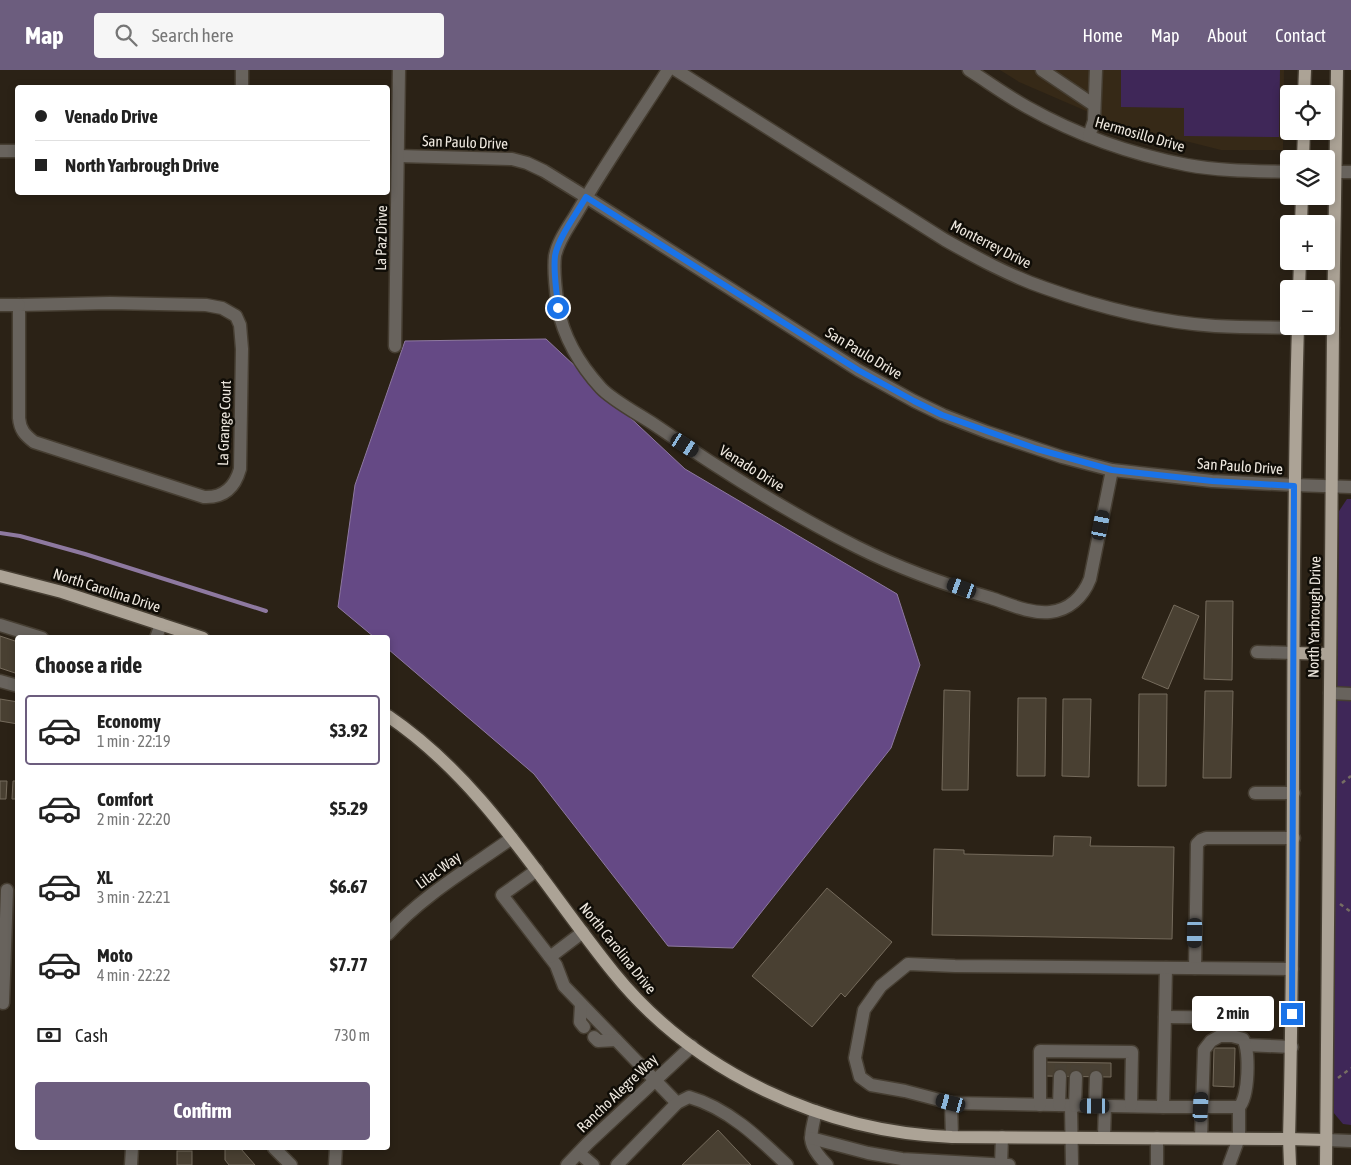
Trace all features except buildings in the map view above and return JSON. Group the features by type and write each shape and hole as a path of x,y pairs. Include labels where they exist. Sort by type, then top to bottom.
{"main road":[{"path":"1304,85 1305,70"},
{"name":"North Yarbrough Drive","path":"1332,150 1337,70"},
{"name":"North Yarbrough Drive","path":"1331,205 1332,280"},
{"name":"North Yarbrough Drive","path":"1290,1165 1294,838 1294,486 1298,335"},
{"name":"North Yarbrough Drive","path":"1326,1165 1333,335"},
{"name":"North Carolina Drive","path":"0,576 62,592 194,635"},
{"path":"1294,654 1330,654"},
{"name":"North Carolina Drive","path":"390,717 439,755 470,786 537,870 615,974 642,1003 692,1046 732,1074 771,1094 816,1111 866,1126 915,1134 952,1137 1289,1138 1326,1140"}],"street":[{"path":"242,70 242,85"},
{"name":"La Paz Drive","path":"395,346 399,70"},
{"name":"Venado Drive","path":"668,70 586,197 556,254 558,308 562,323 582,364 603,390 768,498 857,547 899,565 978,594 1035,611 1048,612 1060,610 1074,603 1087,587 1112,470"},
{"name":"Monterrey Drive","path":"676,70 945,240 986,263 1044,288 1113,308 1184,322 1214,326 1280,327"},
{"name":"Hermosillo Drive","path":"969,70 1026,106 1108,144 1151,157 1188,165 1230,170 1280,172"},
{"path":"1042,70 1094,105"},
{"path":"1089,136 1094,121 1096,70"},
{"path":"0,151 15,151"},
{"name":"San Paulo Drive","path":"398,156 512,159 527,163 544,171 586,197 817,344 914,401 942,415 996,435 1062,457 1112,470 1212,481 1351,487"},
{"path":"1335,172 1351,172"},
{"name":"La Grange Court","path":"0,305 110,303 206,305 222,308 236,316 240,325 242,348 240,469 232,488 220,495 204,497 34,442 24,434 19,418 19,305"},
{"path":"157,635 162,624"},
{"path":"0,625 32,635"},
{"path":"1257,652 1294,654"},
{"path":"0,681 15,685"},
{"path":"1330,693 1351,694"},
{"path":"1255,793 1294,793"},
{"name":"Lilac Way","path":"390,932 401,919 442,887 512,838"},
{"path":"1194,968 1196,844 1206,838 1294,838"},
{"path":"537,870 502,895 550,956 556,965 564,986 677,1103"},
{"path":"3,1003 8,890"},
{"path":"550,956 583,932"},
{"path":"1240,1018 1248,1070 1244,1102 1239,1107 951,1103 872,1085 860,1077 855,1058 864,1010 881,986 908,964 1292,969"},
{"path":"1163,1107 1166,968"},
{"path":"581,1004 580,1022 584,1027"},
{"path":"1165,1017 1264,1018"},
{"path":"1201,1138 1204,1050 1211,1041 1220,1036 1232,1036 1243,1042 1292,1047"},
{"path":"594,1037 598,1041 616,1040"},
{"name":"Rancho Alegre Way","path":"567,1165 654,1080 692,1046"},
{"path":"1040,1105 1040,1051 1061,1057 1096,1057 1132,1052 1131,1106"},
{"path":"1060,1076 1069,1106 1072,1165"},
{"path":"1069,1106 1076,1077"},
{"path":"1096,1077 1104,1138"},
{"path":"617,1165 677,1103 689,1098 702,1101 751,1131 787,1165"},
{"path":"951,1103 952,1137"},
{"path":"1229,1165 1239,1138 1239,1107"},
{"path":"816,1111 811,1138 815,1152 827,1165"},
{"path":"1001,1165 1002,1137"},
{"path":"811,1138 868,1153 902,1159 1010,1165"},
{"path":"1157,1165 1158,1138"},
{"path":"1326,1140 1351,1142"},
{"path":"131,1165 132,1150"},
{"path":"276,1150 291,1165"},
{"path":"335,1165 336,1150"},
{"path":"579,1153 593,1165"}],"shaded area":[{"path":"1000,70 1284,70 1284,85 1280,85 1280,140 1283,140 1283,150 1221,150 1114,123 1019,82"},
{"path":"1121,70 1280,70 1279,137 1184,136 1184,108 1121,107"},
{"path":"546,339 685,469 897,594 920,665 891,748 733,948 668,946 534,774 390,651 390,635 372,635 338,607 355,485 405,341"},
{"path":"1347,499 1351,499 1351,1125 1343,1124 1333,1112 1339,511"}],"waterway":[{"path":"0,533 20,536 85,554 266,611"}],"tunnel":[{"path":"1060,1076 1061,1062"},
{"path":"1076,1077 1077,1062"},
{"path":"1096,1063 1096,1077"}],"route":[{"path":"558,308 556,254 586,197 858,370 942,415 1037,449 1112,470 1212,481 1294,486 1294,906 1292,1014"}]}
